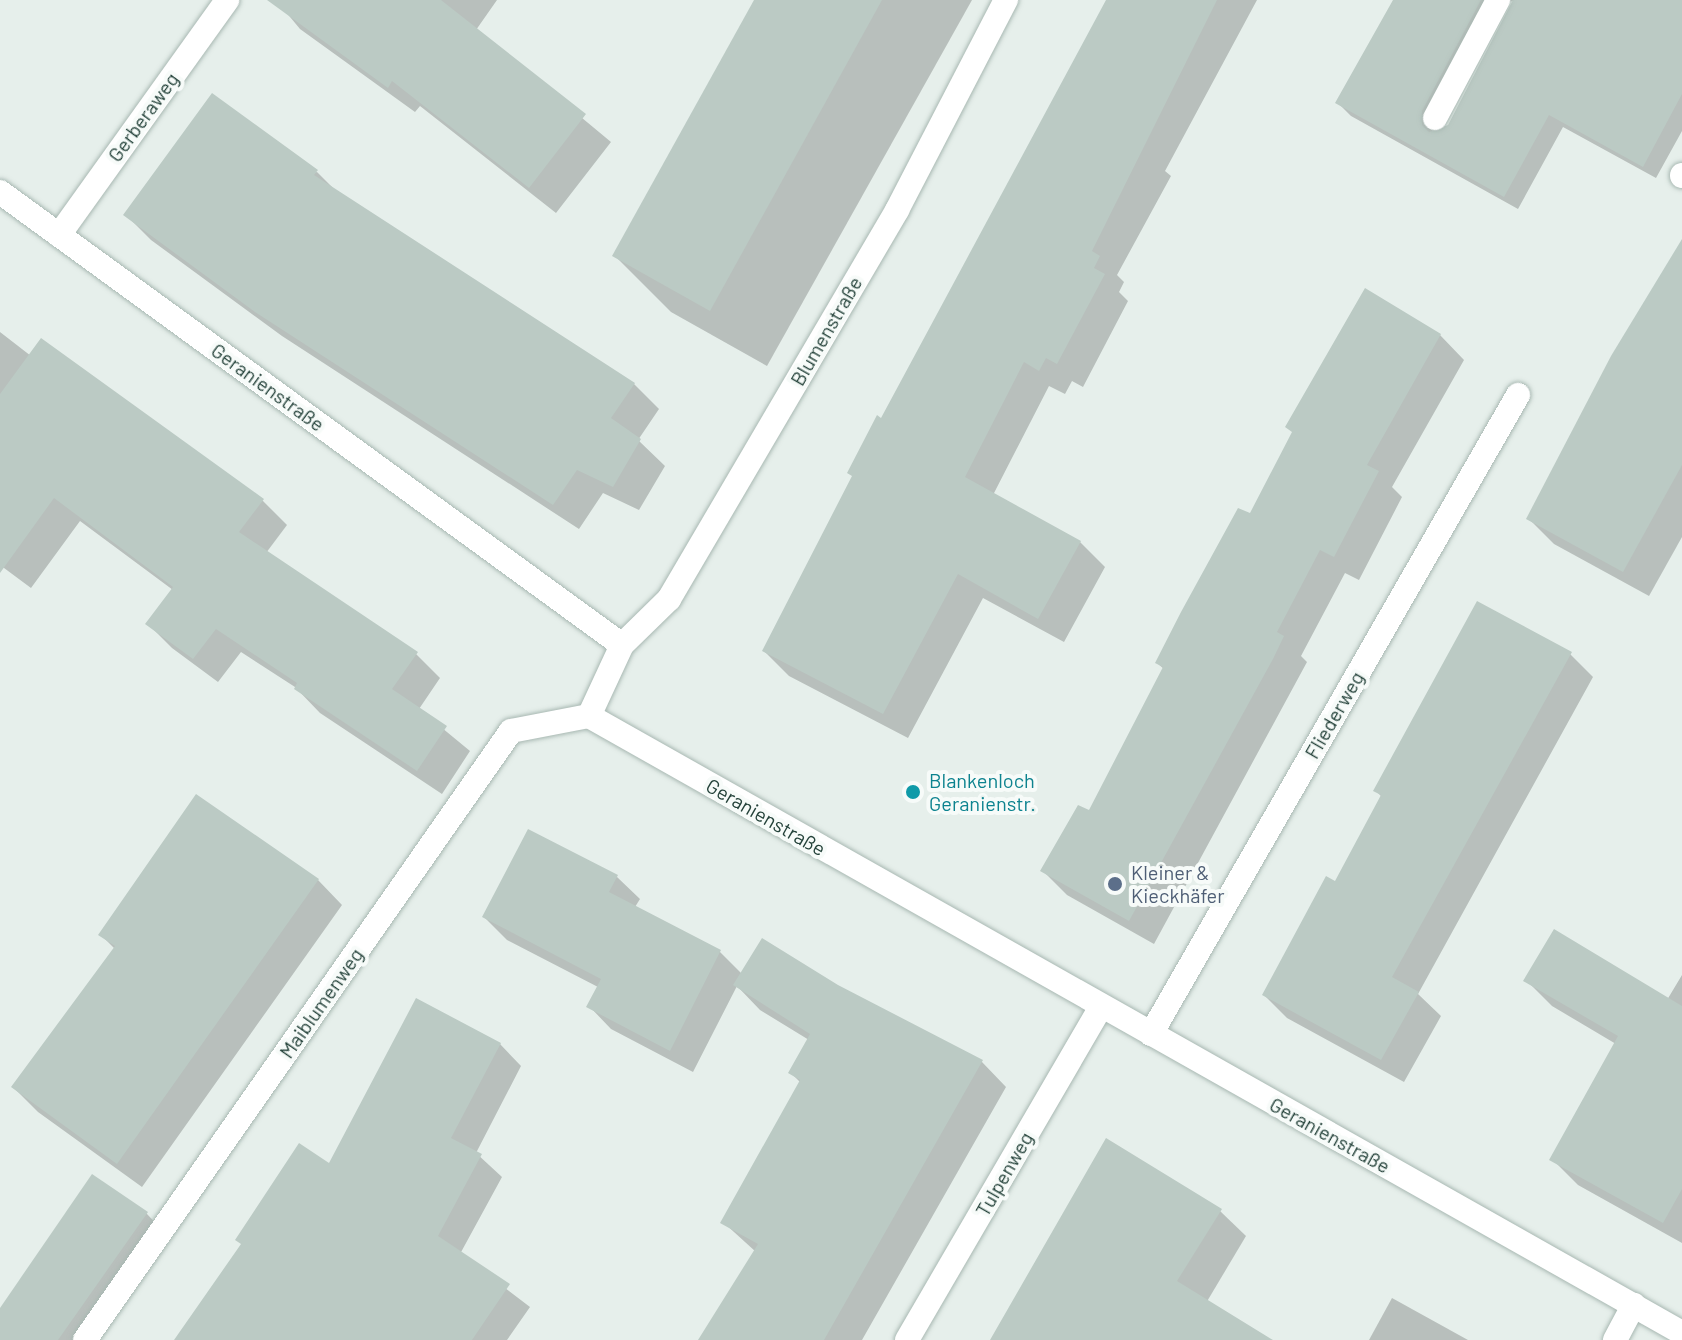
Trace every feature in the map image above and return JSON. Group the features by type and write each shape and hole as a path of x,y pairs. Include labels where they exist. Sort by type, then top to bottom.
{"street":[{"name":"Gerberaweg","path":"59,235 227,0"},
{"name":"Blumenstraße","path":"622,645 677,586 897,210 1006,0"},
{"path":"1435,118 1498,0"},
{"name":"Geranienstraße","path":"0,192 622,645"},
{"name":"Fliederweg","path":"1151,1034 1518,395"},
{"path":"589,716 622,645"},
{"name":"Geranienstraße","path":"589,716 1682,1333"},
{"name":"Maiblumenweg","path":"85,1340 511,731 589,716"},
{"name":"Tulpenweg","path":"907,1340 1101,1007"},
{"path":"1615,1340 1634,1305"}],"building":[{"path":"267,0 441,0 586,114 529,188 392,81 388,88"},
{"path":"754,0 882,0 710,311 612,256"},
{"path":"1106,0 1217,0 1092,251 1100,256 1094,268 1105,274 1057,364 1046,358 1039,371 1024,362 965,477 1081,541 1038,619 958,574 883,714 762,651 852,476 847,473 877,415 881,418"},
{"path":"1393,0 1481,0 1422,111 1422,125 1429,132 1448,125 1513,0 1682,0 1682,94 1643,167 1549,115 1504,197 1335,103"},
{"path":"212,93 318,170 314,175 635,383 611,418 641,439 613,487 577,470 553,505 255,312 123,215"},
{"path":"1682,239 1682,465 1623,572 1526,519 1611,356"},
{"path":"1365,288 1441,334 1367,465 1379,471 1334,557 1320,550 1277,632 1284,636 1273,659 1129,921 1040,871 1078,805 1089,810 1163,667 1155,663 1181,612 1238,508 1250,513 1292,432 1285,427"},
{"path":"41,338 264,499 239,532 418,652 392,689 447,726 417,771 294,689 297,683 216,629 193,659 145,624 173,587 54,498 0,573 0,394"},
{"path":"1477,601 1572,652 1392,977 1419,992 1381,1060 1262,995 1326,876 1335,881 1381,795 1373,791"},
{"path":"196,794 319,879 117,1164 11,1087 115,946 98,935"},
{"path":"528,829 618,875 609,892 721,950 670,1051 586,1007 601,979 482,917"},
{"path":"1554,929 1682,1006 1682,1189 1663,1223 1549,1160 1618,1036 1523,981"},
{"path":"762,938 838,985 983,1060 824,1340 698,1340 758,1244 720,1223 800,1080 788,1073 810,1034 733,985"},
{"path":"416,998 501,1043 451,1138 482,1154 438,1236 510,1284 472,1340 174,1340 241,1244 235,1240 299,1143 329,1163"},
{"path":"1106,1138 1222,1209 1177,1281 1273,1340 990,1340"},
{"path":"92,1174 148,1212 58,1340 0,1340 0,1308"}],"place":[{"name":"Blankenloch Geranienstr.","path":"913,792"},
{"name":"Kleiner & Kieckhäfer","path":"1115,884"}]}
